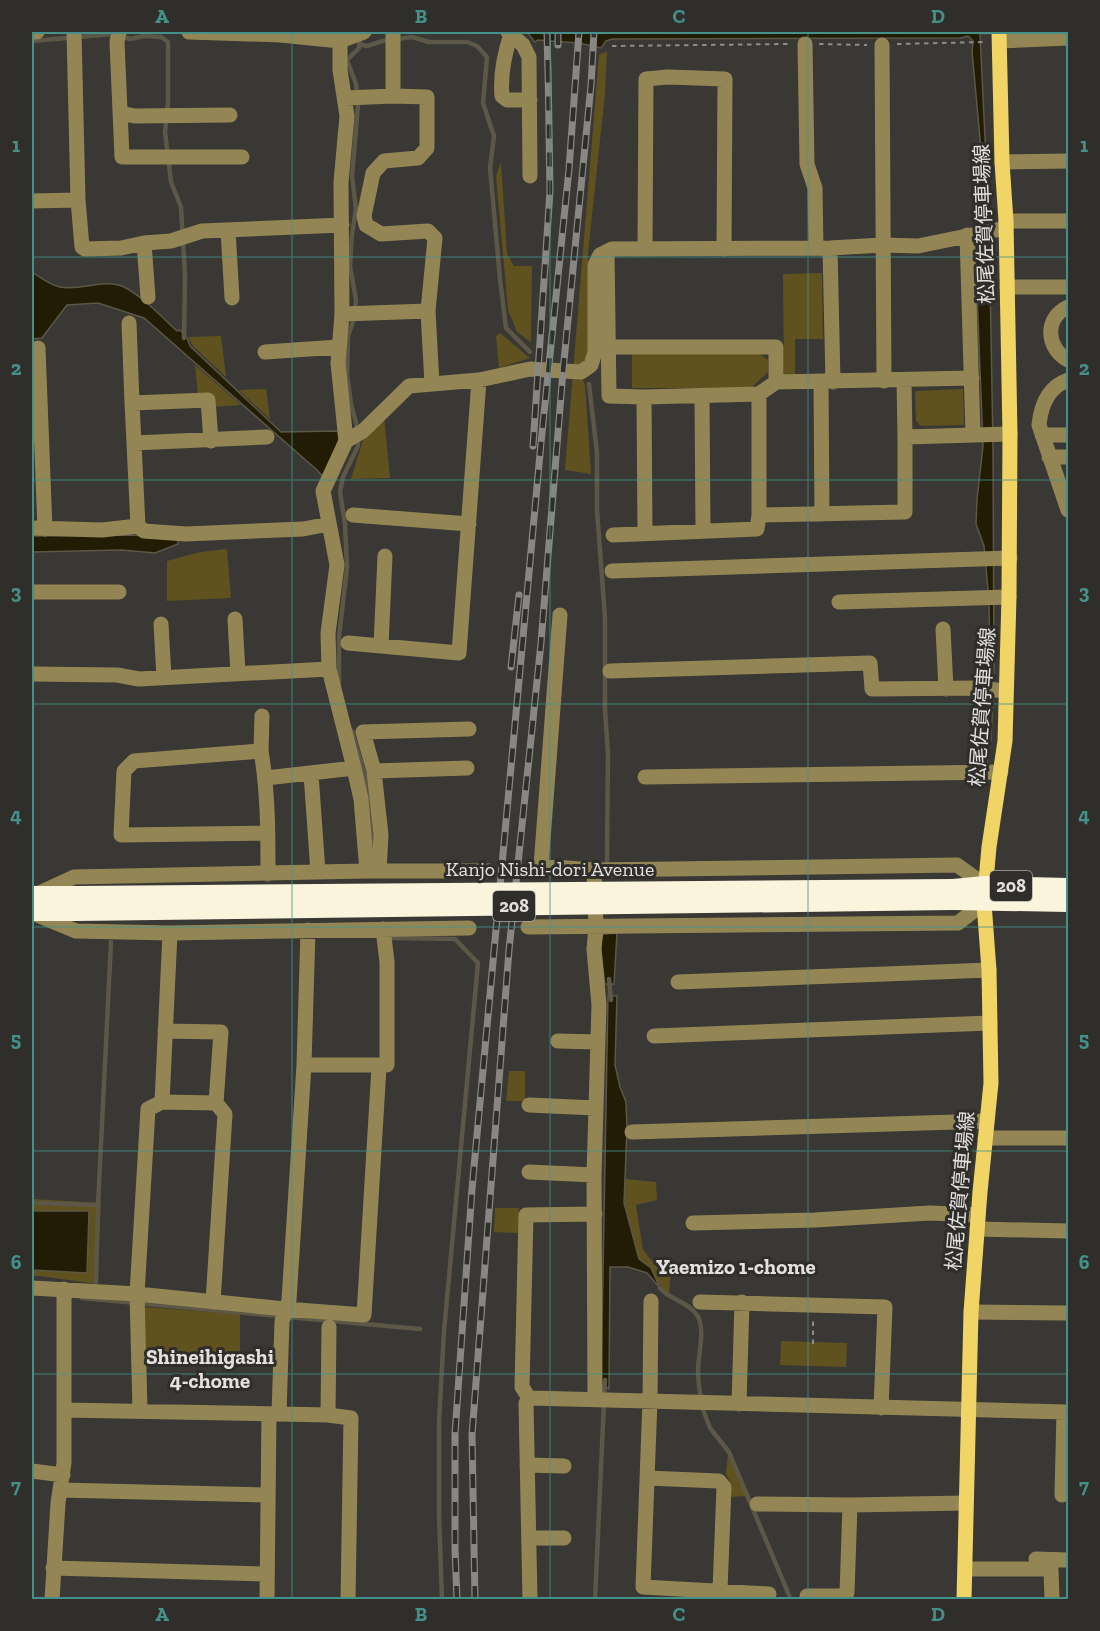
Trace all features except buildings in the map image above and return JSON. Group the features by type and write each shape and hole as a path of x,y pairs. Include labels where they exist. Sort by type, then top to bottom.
{"highway":[{"name":"Kanjo Nishi-dori Avenue","path":"32,904 953,895 1068,887"},
{"name":"Kanjo Nishi-dori Avenue","path":"985,894 1068,903"}],"main road":[{"name":"松尾佐賀停車場線","path":"964,1599 971,1311 977,1222 991,1083 985,894 989,847 1005,741 996,690 995,558 1003,434 1007,286 1001,227 999,36"}],"street":[{"path":"32,32 37,32"},
{"path":"189,32 355,35 340,70 353,97 347,116 341,182 351,219 350,313 339,347 338,363 354,436"},
{"path":"530,100 507,100 502,96 504,56 510,33 524,45 529,57 530,100 530,176"},
{"path":"74,36 78,200 82,247 121,248 171,241 202,231 351,219 381,234 428,231 435,238 428,311 432,384"},
{"path":"999,36 1068,38"},
{"path":"118,37 122,157 242,157"},
{"path":"393,38 393,96"},
{"path":"806,44 807,164 815,188 823,248 827,382 822,514"},
{"path":"882,45 884,381"},
{"path":"645,248 645,79 668,77 724,78 724,249"},
{"path":"351,219 373,173 384,162 418,158 427,148 427,97 353,97"},
{"path":"120,113 135,116 230,115"},
{"path":"1002,162 1068,161"},
{"path":"32,201 78,200"},
{"path":"373,871 361,799 329,669 328,633 337,565 323,490 354,436 410,386 479,380 530,369 581,372 591,364 595,352 595,265 600,255 612,249 823,248 883,244 918,246 1001,227 1068,221"},
{"path":"228,230 232,298"},
{"path":"970,235 972,378 977,435"},
{"path":"144,243 148,297"},
{"path":"608,252 609,396 759,394 776,382 972,378"},
{"path":"1007,286 1068,287"},
{"path":"1068,307 1060,311 1052,322 1050,332 1051,341 1057,352 1068,360"},
{"path":"350,313 428,311"},
{"path":"1052,322 1068,322"},
{"path":"129,323 138,526"},
{"path":"265,352 339,347"},
{"path":"608,347 776,348 776,382"},
{"path":"38,348 38,528 102,530 138,526 144,531 186,534 330,528"},
{"path":"348,644 459,652 479,380"},
{"path":"759,515 905,512 904,380"},
{"path":"1068,381 1053,389 1045,399 1040,411 1039,425 1049,457 1063,479 1068,509"},
{"path":"613,535 758,529 759,394"},
{"path":"702,396 703,531"},
{"path":"644,397 645,533"},
{"path":"132,403 208,400 211,441"},
{"path":"905,437 1003,434"},
{"path":"1042,435 1068,435"},
{"path":"134,443 267,437"},
{"path":"1049,457 1068,457"},
{"path":"353,515 469,524"},
{"path":"381,646 385,556"},
{"path":"612,572 995,558"},
{"path":"32,592 119,592"},
{"path":"839,602 997,597"},
{"path":"528,927 958,923 985,894 957,865 594,870 541,866 560,615"},
{"path":"236,619 238,674"},
{"path":"161,624 164,678"},
{"path":"943,629 946,689"},
{"path":"610,671 870,663 872,690 996,690"},
{"path":"32,674 117,675 139,679 329,669"},
{"path":"262,716 261,752 266,778 268,873"},
{"path":"373,871 381,836 374,771 363,732 469,729"},
{"path":"261,752 134,761 124,771 121,834 268,832"},
{"path":"266,778 354,768"},
{"path":"374,771 467,768"},
{"path":"645,777 1001,772"},
{"path":"311,774 318,872"},
{"path":"594,870 596,927 594,949 599,1005 594,1175 595,1399"},
{"path":"469,928 170,933 76,931 32,904 74,877 489,871"},
{"path":"304,1065 379,1067 387,1065 387,962 383,929"},
{"path":"267,1599 268,1495 283,1315 289,1300 304,1065 308,930"},
{"path":"162,1101 170,933"},
{"path":"678,982 989,970"},
{"path":"654,1036 990,1023"},
{"path":"165,1031 221,1032 216,1102 225,1114 213,1302"},
{"path":"558,1041 598,1042"},
{"path":"32,1288 64,1296 138,1302 213,1302 283,1315 364,1315 379,1067"},
{"path":"140,1410 138,1302 148,1109 162,1101 216,1102"},
{"path":"529,1104 596,1108"},
{"path":"632,1132 987,1121"},
{"path":"985,1138 1068,1138"},
{"path":"529,1172 594,1175"},
{"path":"693,1223 814,1220 930,1213 977,1222 1068,1231"},
{"path":"529,1398 522,1387 526,1215 594,1214"},
{"path":"52,1599 64,1463 64,1296"},
{"path":"651,1301 643,1587 769,1594"},
{"path":"700,1302 885,1307 881,1408"},
{"path":"740,1404 742,1302"},
{"path":"971,1311 1068,1313"},
{"path":"328,1415 329,1327"},
{"path":"529,1398 1066,1412 1062,1495"},
{"path":"529,1398 526,1403 530,1599"},
{"path":"64,1410 328,1415 351,1418 348,1599"},
{"path":"527,1465 564,1466"},
{"path":"32,1471 61,1482 268,1495"},
{"path":"647,1478 719,1481 724,1487 720,1590"},
{"path":"758,1504 966,1503"},
{"path":"807,1596 843,1596 847,1593 850,1505"},
{"path":"529,1538 564,1538"},
{"path":"965,1564 1068,1560"},
{"path":"965,1564 1051,1569 1052,1599"},
{"path":"53,1568 267,1574"}],"path":[{"path":"971,43 981,42"},
{"path":"813,1344 814,1305"}],"shaded area":[{"path":"527,32 1012,32 980,34 989,221 993,447 994,680 991,739 987,764 981,763 987,738 990,681 989,601 984,546 976,524 983,446 975,244 981,150 973,41 968,36 960,38 612,39 606,41 601,48 579,43 538,40 535,42"},
{"path":"1012,32 1068,32 1022,35"},
{"path":"607,51 605,94 588,253 588,357 577,367 585,385 591,474 565,470 599,55"},
{"path":"501,162 507,254 514,266 532,266 531,342 517,332 508,310 496,176"},
{"path":"32,272 60,287 75,288 107,284 122,286 143,300 177,331 180,330 190,346 281,432 338,431 339,440 331,486 317,470 144,318 98,303 67,305 42,338 32,339"},
{"path":"822,273 823,339 795,339 795,374 784,375 783,274"},
{"path":"500,333 530,358 499,368 496,336"},
{"path":"221,336 226,377 193,346 188,337"},
{"path":"757,352 768,360 768,372 751,388 632,388 632,353"},
{"path":"195,365 241,405 212,407 198,396"},
{"path":"266,389 270,419 239,390"},
{"path":"963,389 964,425 921,426 916,421 915,391"},
{"path":"384,417 390,478 351,479 364,437"},
{"path":"32,536 178,537 178,544 155,553 122,550 32,552"},
{"path":"227,549 231,598 167,601 167,561 200,552"},
{"path":"617,933 614,984 605,984 600,945 603,934"},
{"path":"608,996 617,996 615,1065 626,1102 624,1203 639,1259 651,1268 660,1288 647,1273 628,1267 610,1267 609,1389 601,1383"},
{"path":"509,1071 525,1071 525,1101 506,1101"},
{"path":"624,1179 656,1182 657,1200 636,1205 643,1250 657,1267 671,1269 669,1295 658,1283 651,1268 639,1259 624,1203"},
{"path":"32,1199 101,1203 97,1284 32,1276"},
{"path":"495,1208 519,1208 519,1233 494,1232"},
{"path":"32,1211 89,1211 87,1273 32,1270"},
{"path":"143,1307 240,1314 240,1357 143,1362"},
{"path":"781,1341 847,1343 846,1367 780,1365"},
{"path":"728,1453 746,1496 730,1497 730,1482 726,1474"}],"waterway":[{"path":"32,41 113,34 130,39 144,36 161,37 168,42 168,103 165,132 171,182 181,207 185,275 184,338"},
{"path":"358,430 351,404 347,374 348,336 354,319 356,300 350,266 356,209 352,176 358,105 356,84 347,60 359,48 360,37"},
{"path":"359,44 367,46 412,37 429,42 467,42 477,46 487,57 483,103 494,136 490,168 506,328 530,352"},
{"path":"589,384 597,453 597,510 605,618 605,710 608,754 607,861"},
{"path":"339,683 339,637 347,567 345,524 340,492 343,477 358,446 358,438"},
{"path":"352,731 366,780 373,853"},
{"path":"392,938 455,939 478,963 444,1331 439,1422 442,1600"},
{"path":"98,1205 111,942"},
{"path":"609,979 611,1000"},
{"path":"32,1203 98,1205 96,1282"},
{"path":"660,1288 693,1310 700,1321 698,1374 701,1398"},
{"path":"82,1298 279,1316"},
{"path":"288,1317 420,1329"},
{"path":"595,1600 605,1380"},
{"path":"702,1407 710,1428 729,1452 791,1600"}],"railway":[{"path":"547,32 548,74"},
{"path":"558,32 558,45"},
{"path":"457,1600 455,1434 472,1189 541,443 569,169 579,32"},
{"path":"475,1600 472,1435 509,950 541,643 594,32"},
{"path":"533,446 550,191 548,67"},
{"path":"511,667 519,595"}],"district":[{"name":"Yaemizo 1-chome","path":"736,1267"},
{"name":"Shineihigashi 4-chome","path":"210,1369"}]}
